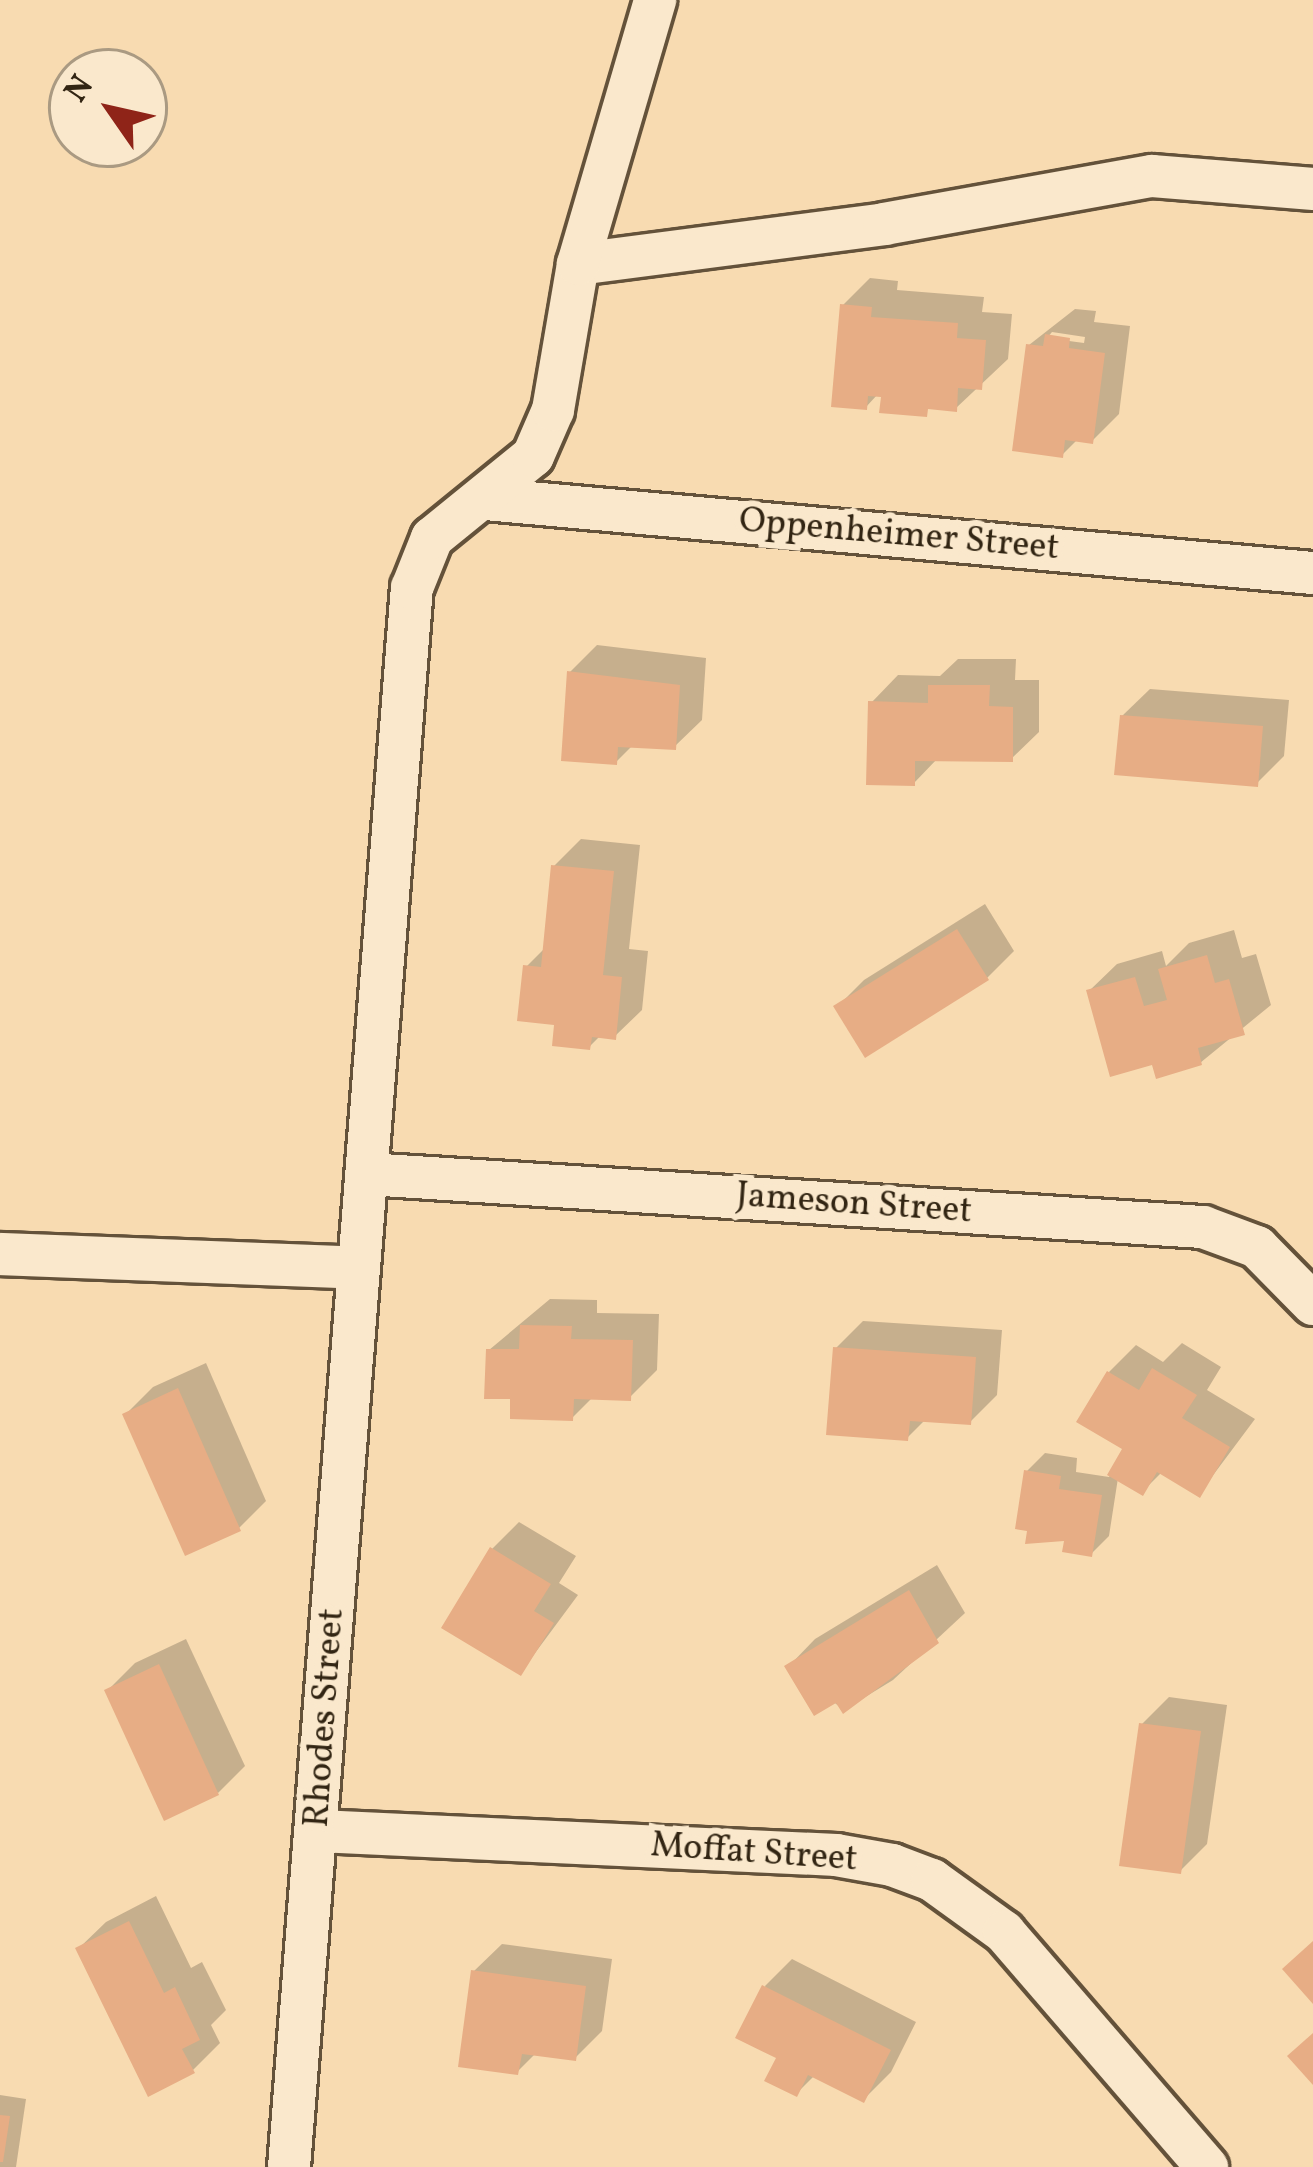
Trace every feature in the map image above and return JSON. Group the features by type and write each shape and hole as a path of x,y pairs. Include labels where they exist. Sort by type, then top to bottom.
{"street":[{"name":"Rhodes Street","path":"289,2167 412,588 432,538 533,456 553,410 578,264 656,0"},
{"path":"578,264 884,224 1152,176 1313,189"},
{"name":"Oppenheimer Street","path":"485,499 1313,573"},
{"name":"Jameson Street","path":"368,1174 1203,1227 1257,1247 1313,1304"},
{"path":"0,1254 358,1268"},
{"name":"Moffat Street","path":"318,1831 836,1855 892,1865 950,1891 1004,1932 1207,2167"}],"building":[{"path":"840,304 872,307 871,317 958,323 957,338 986,340 982,390 958,388 957,412 928,409 927,417 879,413 881,397 868,396 867,410 831,407"},
{"path":"1045,334 1070,338 1069,348 1105,353 1093,444 1065,440 1063,458 1012,451 1026,344 1043,346"},
{"path":"567,671 680,685 676,750 618,747 617,765 561,761"},
{"path":"928,685 990,685 989,706 1013,707 1013,762 915,761 915,786 866,785 868,701 928,703"},
{"path":"1120,715 1263,726 1258,787 1114,775"},
{"path":"551,865 614,871 603,975 622,977 616,1040 592,1037 590,1050 552,1046 554,1025 517,1021 523,965 541,967"},
{"path":"957,929 989,980 865,1058 833,1006"},
{"path":"1207,955 1215,983 1229,979 1245,1035 1198,1048 1202,1065 1156,1079 1152,1065 1110,1077 1086,990 1135,977 1144,1006 1167,1000 1158,969"},
{"path":"520,1325 572,1326 571,1339 633,1340 631,1401 574,1399 573,1421 510,1419 510,1399 484,1399 486,1349 519,1349"},
{"path":"833,1347 976,1357 971,1425 910,1421 908,1441 826,1435"},
{"path":"1152,1368 1197,1395 1182,1418 1230,1447 1200,1498 1157,1472 1143,1496 1107,1475 1122,1449 1076,1422 1107,1371 1139,1390"},
{"path":"178,1388 241,1531 185,1556 122,1414"},
{"path":"1024,1470 1061,1476 1059,1489 1102,1495 1092,1557 1062,1552 1064,1541 1025,1544 1027,1531 1015,1529"},
{"path":"490,1547 551,1584 534,1611 554,1623 521,1676 441,1628"},
{"path":"909,1590 939,1643 843,1714 836,1703 814,1716 784,1666"},
{"path":"159,1664 219,1795 164,1821 104,1690"},
{"path":"1139,1723 1201,1731 1181,1874 1119,1866"},
{"path":"129,1921 164,1993 175,1987 200,2040 182,2049 195,2073 148,2097 75,1948"},
{"path":"1313,1941 1313,2004 1282,1969"},
{"path":"471,1970 586,1986 576,2061 522,2054 518,2075 458,2067"},
{"path":"762,1985 891,2050 864,2103 808,2075 797,2097 764,2081 776,2058 735,2038"},
{"path":"1313,2033 1313,2085 1287,2056"},
{"path":"0,2115 10,2116 3,2162 0,2162"}]}
